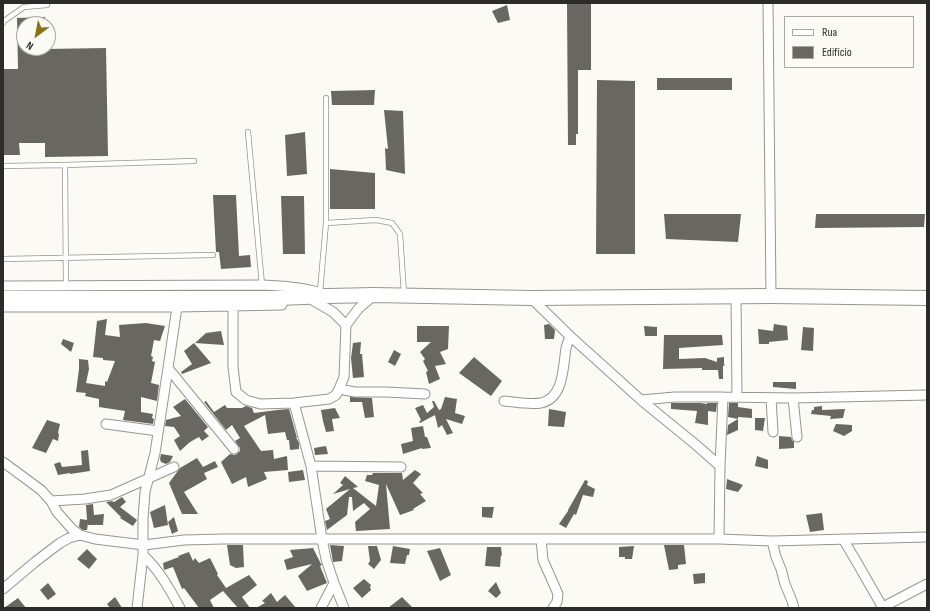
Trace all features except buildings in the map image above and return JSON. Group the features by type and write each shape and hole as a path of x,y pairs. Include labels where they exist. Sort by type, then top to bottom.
{"main road":[{"path":"3,298 278,298 324,294 531,298 771,296 927,298"}],"street":[{"path":"768,3 771,296"},
{"path":"3,286 262,285 305,288 324,294"},
{"path":"3,308 287,305 314,301 324,294"},
{"path":"233,306 233,367 236,392 246,400 260,404 294,403 329,400 336,395 344,378 346,325 359,308 374,295"},
{"path":"736,296 737,397"},
{"path":"531,298 570,336 641,400 720,466"},
{"path":"314,301 333,312 346,325"},
{"path":"137,608 144,545 144,499 155,453 177,307"},
{"path":"504,401 540,403 548,400 556,393 560,384 566,346 570,336"},
{"path":"168,368 234,449"},
{"path":"340,389 355,392 425,394"},
{"path":"641,400 675,397 792,398 927,395"},
{"path":"719,539 723,397"},
{"path":"771,398 773,432"},
{"path":"792,398 797,437"},
{"path":"294,403 311,466 326,559 344,608"},
{"path":"106,424 158,431"},
{"path":"3,462 41,490 51,501 57,512 72,529 80,535 95,539 144,545 184,540 223,539 719,539 772,541 927,537"},
{"path":"311,466 401,467"},
{"path":"51,501 84,499 111,495 174,467"},
{"path":"3,589 34,562 69,538 80,535"},
{"path":"541,539 543,560 558,594 557,602 553,608"},
{"path":"843,539 882,608 927,584"},
{"path":"772,541 794,608"},
{"path":"143,555 153,564 165,581 180,608"},
{"path":"321,608 334,583"}],"lane":[{"path":"3,23 24,7 47,5"},
{"path":"324,294 326,223 326,98"},
{"path":"248,132 262,285"},
{"path":"3,166 194,161"},
{"path":"65,165 66,286"},
{"path":"326,223 376,220 392,223 400,234 404,296"},
{"path":"3,259 213,255"}]}
